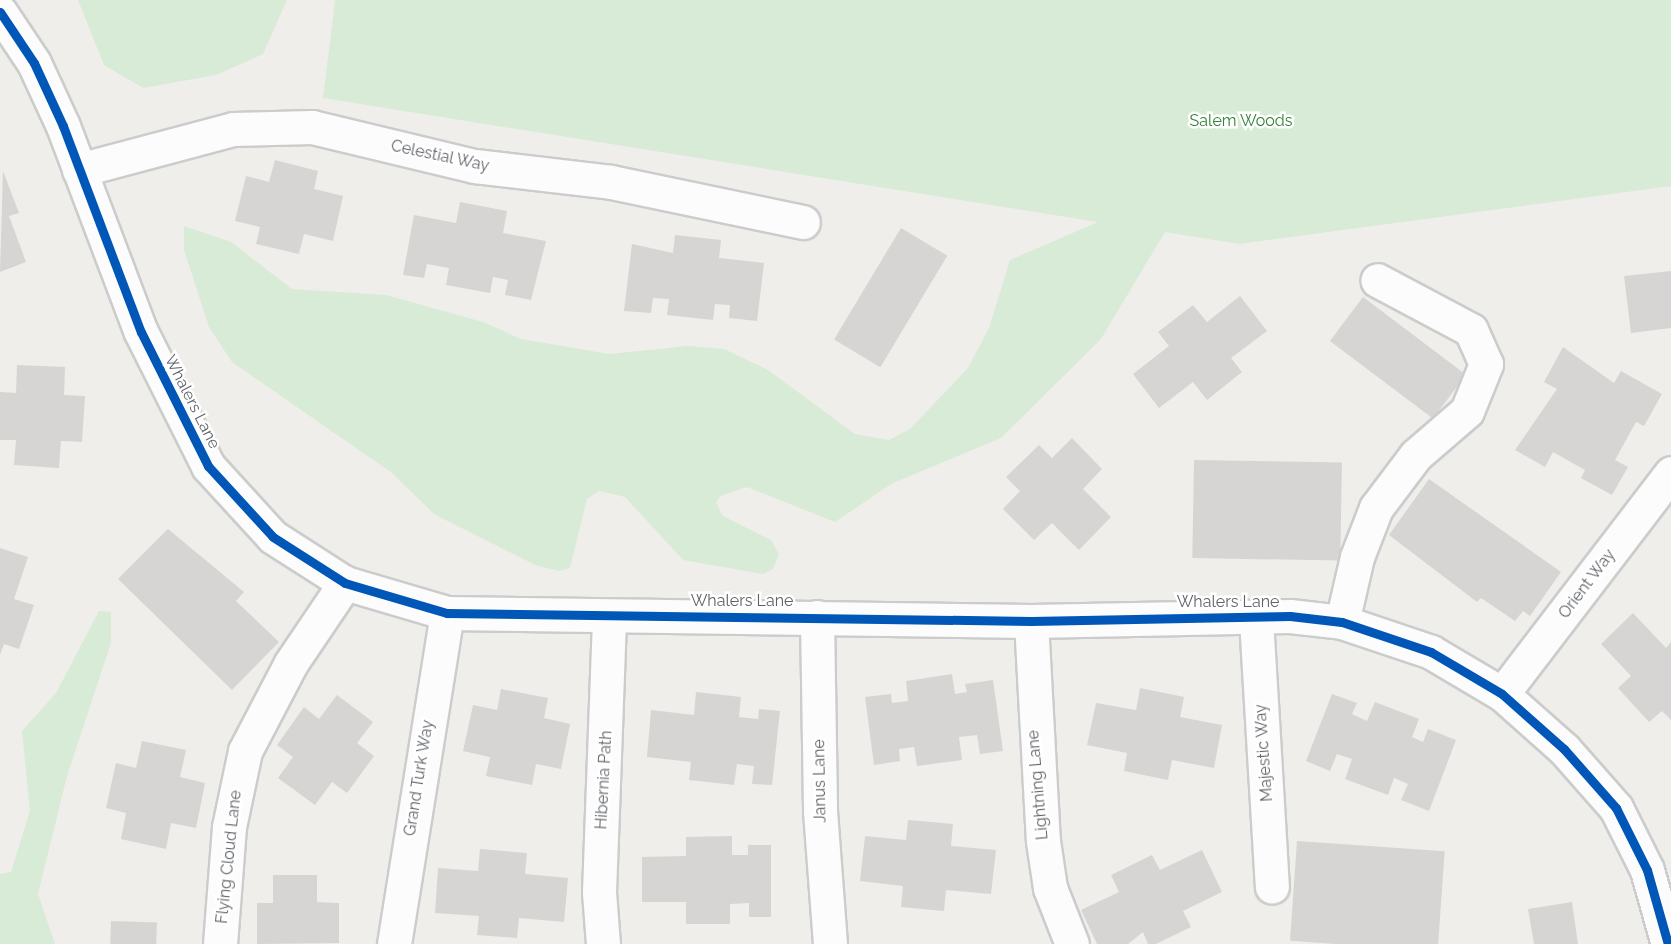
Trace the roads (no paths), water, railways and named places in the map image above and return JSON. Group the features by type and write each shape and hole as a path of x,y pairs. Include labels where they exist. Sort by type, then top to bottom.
{"street":[{"name":"Whalers Lane","path":"0,12 33,63 79,170 141,332 208,466 273,537 345,583 447,613 1031,621 1098,616 1256,619 1290,616 1342,622 1431,652 1502,694 1564,749 1616,808 1647,870 1668,935"},
{"name":"Celestial Way","path":"79,170 233,129 312,127 475,166 611,182 803,222"},
{"path":"1342,622 1357,557 1376,508 1416,455 1467,411 1486,364 1472,330 1377,280"},
{"name":"Orient Way","path":"1502,694 1671,473"},
{"name":"Flying Cloud Lane","path":"219,944 229,827 246,751 291,663 345,583"},
{"name":"Grand Turk Way","path":"394,944 447,613"},
{"name":"Hibernia Path","path":"603,944 599,892 609,616"},
{"name":"Janus Lane","path":"817,617 820,811 830,944"},
{"name":"Majestic Way","path":"1256,619 1272,888"},
{"name":"Lightning Lane","path":"1031,621 1042,841 1050,888 1072,944"}],"park label":[{"name":"Salem Woods","path":"1241,121"}]}
